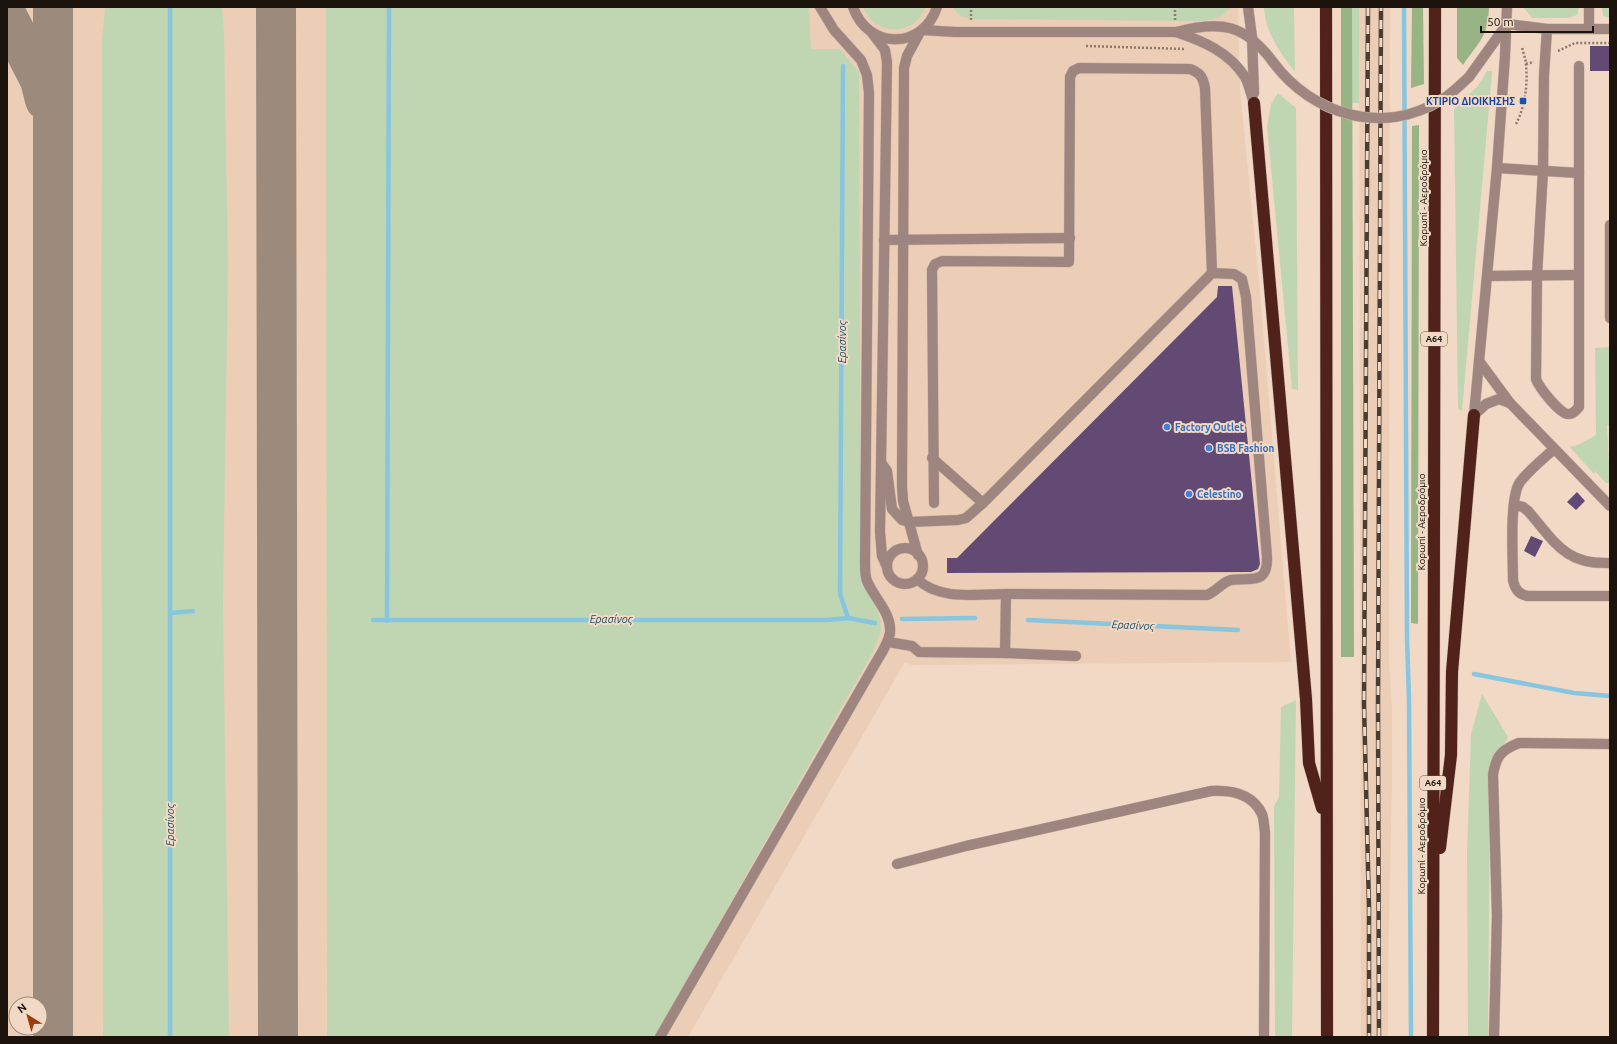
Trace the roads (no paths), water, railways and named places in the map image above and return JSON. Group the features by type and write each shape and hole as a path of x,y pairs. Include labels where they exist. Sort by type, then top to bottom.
{"highway":[{"path":"1326,7 1327,1037"},
{"name":"Κορωπί - Αεροδρόμιο","path":"1433,1037 1434,895 1432,672 1435,7"},
{"path":"1254,103 1303,668 1309,763 1326,822"},
{"path":"1434,895 1451,755 1452,672 1474,415"}],"street":[{"path":"660,1037 888,642 890,628 882,605 867,581 865,563 869,93 867,75 861,60 834,30 820,7"},
{"path":"854,7 860,22 872,33 885,50 887,62 880,544 882,556 891,578 901,584 912,582 917,579 920,575 922,564 909,522 902,486 904,68 907,56 921,31 932,19 937,7"},
{"path":"1248,7 1252,37 1254,103"},
{"path":"1474,415 1497,168 1507,7"},
{"path":"1589,7 1589,28"},
{"path":"872,33 888,39 896,40 921,31 1176,32 1196,27 1214,26 1244,32 1252,37 1292,84 1316,102 1332,110 1365,117 1398,116 1426,108 1456,90 1469,77 1507,24"},
{"path":"1507,24 1547,29 1610,29"},
{"path":"1547,29 1543,171 1537,275 1536,379 1539,386 1562,412 1569,414 1575,412 1579,407 1579,66"},
{"path":"1176,32 1197,39 1216,48 1236,66 1246,78 1254,103"},
{"path":"882,464 887,471 892,509 897,516 909,522 966,518 983,503 1212,273 1205,88 1202,77 1197,72 1190,70 1079,68 1073,71 1070,77 1069,262 942,261 936,264 932,270 932,458 934,503"},
{"path":"1497,168 1579,173"},
{"path":"1610,225 1610,318"},
{"path":"884,240 903,238 1070,238"},
{"path":"917,579 929,588 945,594 1207,595 1213,593 1230,580 1250,581 1256,579 1264,572 1267,568 1267,557 1245,287 1242,279 1234,274 1212,273"},
{"path":"1488,276 1578,275"},
{"path":"1480,361 1510,403 1610,505"},
{"path":"1474,415 1486,404 1499,399 1510,403"},
{"path":"1554,449 1520,482 1516,491 1514,505 1513,580 1518,591 1528,596 1610,596"},
{"path":"932,458 983,503"},
{"path":"1514,505 1523,507 1528,511 1558,545 1574,558 1595,564 1610,563"},
{"path":"886,567 889,556 898,550 909,549 918,555"},
{"path":"1005,653 1006,594"},
{"path":"888,642 912,646 918,652 1005,653 1076,656"},
{"path":"1494,1037 1497,916 1493,775 1495,761 1505,749 1519,743 1610,744"},
{"path":"897,864 966,846 1211,791 1231,790 1248,798 1262,814 1265,832 1264,1037"}],"waterway":[{"path":"170,7 170,613 193,611"},
{"path":"387,621 389,7"},
{"path":"1404,7 1407,639 1409,699 1411,1037"},
{"name":"Ερασίνος","path":"843,66 840,594 848,618"},
{"name":"Ερασίνος","path":"170,613 170,1037"},
{"name":"Ερασίνος","path":"373,620 827,620 848,618 875,623"},
{"name":"Ερασίνος","path":"902,619 975,618"},
{"name":"Ερασίνος","path":"1028,620 1238,630"},
{"path":"1474,674 1574,693 1610,696"}],"railway":[{"path":"1368,7 1364,704 1369,907 1369,1037"},
{"path":"1379,1037 1378,704 1381,7"}],"place":[{"name":"ΚΤΙΡΙΟ ΔΙΟΙΚΗΣΗΣ","path":"1523,101"},
{"name":"Factory Outlet","path":"1167,427"},
{"name":"BSB Fashion","path":"1209,448"},
{"name":"Celestino","path":"1189,494"}]}
